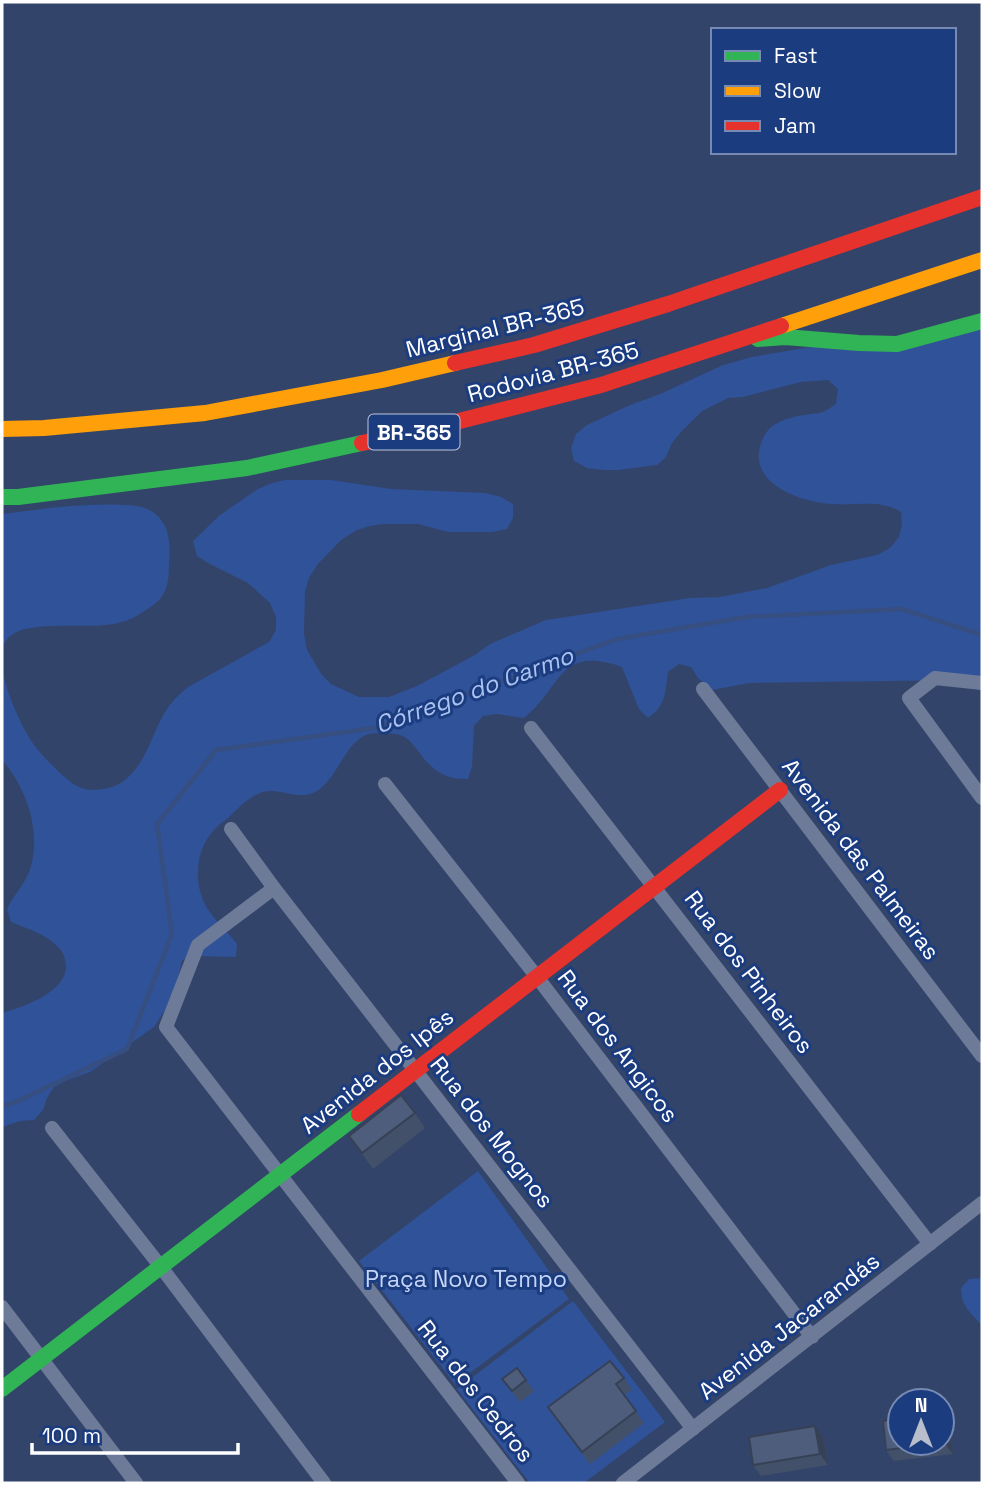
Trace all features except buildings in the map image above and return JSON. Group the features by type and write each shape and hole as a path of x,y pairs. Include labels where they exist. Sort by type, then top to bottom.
{"street":[{"name":"Marginal BR-365","path":"2,429 44,428 205,413 382,380 534,345 668,304 982,197"},
{"name":"Rodovia BR-365","path":"2,498 247,468 420,431 601,385 982,260"},
{"path":"736,341 785,337 897,344 982,321"},
{"name":"Rodovia BR-365","path":"2,487 83,488"},
{"path":"982,683 935,678 909,698 982,798"},
{"name":"Avenida das Palmeiras","path":"703,688 982,1056"},
{"name":"Rua dos Pinheiros","path":"531,728 930,1244"},
{"name":"Rua dos Angicos","path":"385,784 537,977 812,1337"},
{"name":"Avenida dos Ipês","path":"2,1389 780,790"},
{"name":"Rua dos Mognos","path":"231,829 693,1429"},
{"name":"Rua dos Cedros","path":"274,888 198,945 166,1027 518,1483"},
{"path":"51,1128 324,1483"},
{"name":"Avenida Jacarandás","path":"623,1483 982,1203"},
{"path":"2,1307 136,1483"}],"green space":[{"path":"982,319 982,683 961,680 749,683 712,690 698,678 691,667 679,664 668,672 661,704 648,718 639,709 622,667 585,661 573,665 563,673 524,718 497,714 483,716 474,726 472,767 468,779 452,778 440,773 404,737 384,733 364,736 351,748 323,787 302,795 276,791 258,794 218,826 207,840 199,859 200,892 215,920 237,944 236,957 194,956 182,960 171,1001 154,1027 90,1072 54,1087 43,1110 34,1120 2,1127 2,1013 31,1003 50,992 64,977 66,968 62,952 54,943 43,935 11,922 7,909 29,872 34,838 33,824 24,796 2,760 2,646 5,683 32,742 54,767 74,784 84,789 103,789 121,783 133,772 145,754 163,715 180,694 269,642 276,630 276,617 270,603 248,583 197,556 193,541 220,515 258,489 272,483 285,480 331,480 391,489 485,493 501,497 513,504 513,518 507,529 492,532 448,532 418,524 370,526 341,540 317,565 305,591 304,634 307,650 322,675 331,684 359,697 389,697 417,686 490,644 546,620 690,598 720,597 767,588 831,565 877,555 890,548 899,537 901,512 876,504 833,504 799,498 769,480 759,461 761,443 771,427 790,418 821,413 836,404 838,389 828,380 801,382 743,397 728,398 702,411 680,433 666,457 657,465 618,470 587,468 574,461 571,448 576,434 587,425 723,365 810,347 889,345"},
{"path":"129,505 149,510 158,516 168,536 169,573 165,592 152,606 133,618 118,623 35,627 23,630 12,635 2,646 2,514 62,507"},
{"name":"Praça Novo Tempo","path":"478,1171 569,1299 455,1384 359,1261"},
{"path":"982,1278 982,1325 964,1304 961,1288 969,1279"},
{"path":"573,1301 665,1422 584,1483 530,1483 457,1389"}],"waterway":[{"name":"Córrego do Carmo","path":"2,1106 127,1049 172,934 157,824 216,750 374,728 617,639 746,617 902,609 982,635"}],"traffic: fast":[{"path":"758,339 785,337 897,344 982,321"},
{"path":"2,497 247,468 362,443"},
{"path":"2,1389 359,1114"}],"traffic: slow":[{"path":"781,326 982,260"},
{"path":"2,429 44,428 205,413 382,380 455,363"}],"traffic: jam":[{"path":"455,363 534,345 668,304 982,197"},
{"path":"362,443 601,385 781,326"},
{"path":"359,1114 780,790"}]}
